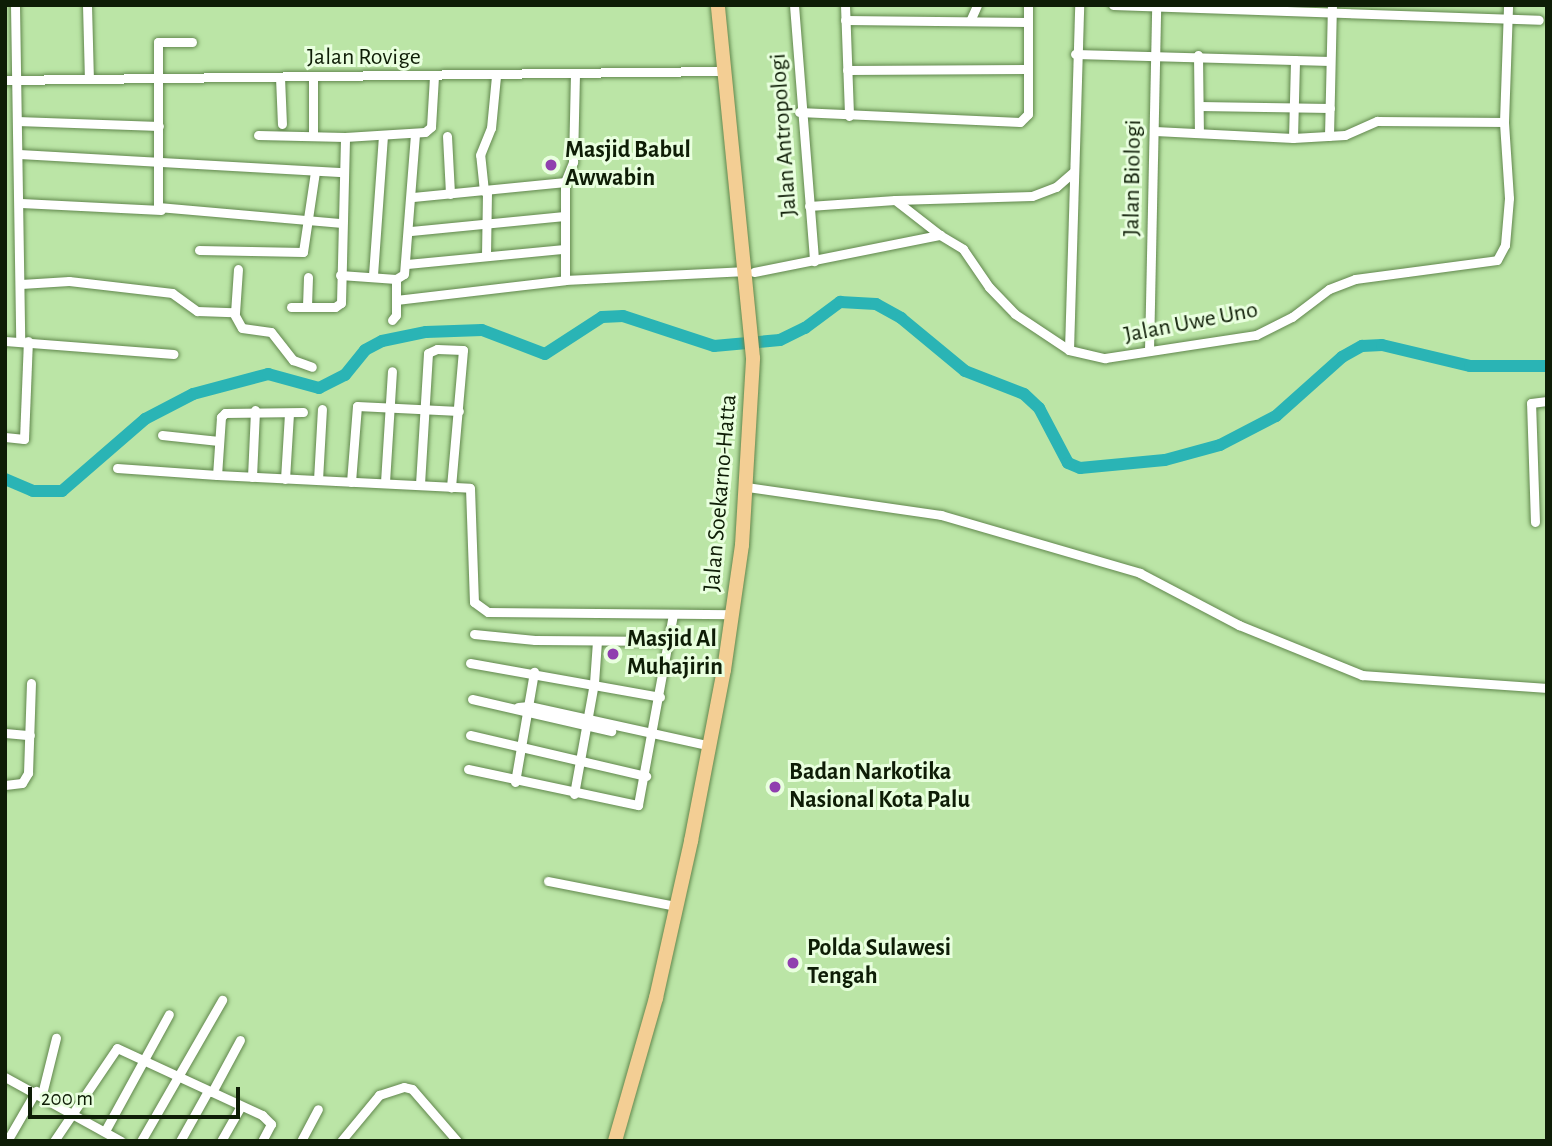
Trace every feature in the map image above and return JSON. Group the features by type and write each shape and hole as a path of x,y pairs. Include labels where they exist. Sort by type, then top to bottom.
{"main road":[{"name":"Jalan Soekarno-Hatta","path":"621,1135 652,1015 676,906 687,881 743,602 757,357 756,328 724,28 718,5"},
{"name":"Jalan Soekarno-Hatta","path":"726,5 723,71 750,271"},
{"name":"Jalan Soekarno-Hatta","path":"621,1135 665,1001 711,746 722,705 750,488"}],"street":[{"path":"5,438 24,439 21,203 17,121 10,80 15,5"},
{"path":"87,5 89,79"},
{"name":"Jalan Antropologi","path":"794,5 799,112 814,261"},
{"path":"845,5 849,116"},
{"path":"970,22 977,5"},
{"path":"799,112 1020,122 1028,114 1028,5"},
{"path":"1069,350 1075,54 1079,5"},
{"path":"1113,5 1332,9 1539,20"},
{"name":"Jalan Uwe Uno","path":"895,200 963,250 1002,303 1069,350 1105,358 1256,335 1354,279 1497,260 1505,245 1509,198 1504,122 1508,5"},
{"name":"Jalan Biologi","path":"1149,351 1156,6"},
{"path":"1329,136 1332,9"},
{"path":"845,20 1028,22"},
{"path":"161,210 158,42 192,41"},
{"path":"1075,54 1198,55 1330,61"},
{"path":"1198,55 1199,132"},
{"path":"1293,138 1295,60"},
{"path":"847,70 1026,69"},
{"name":"Jalan Rovige","path":"10,80 496,76 723,71"},
{"path":"565,280 565,182 573,162 575,75"},
{"path":"258,135 345,137 415,134 431,127 434,76"},
{"path":"486,257 485,191 480,155 491,128 496,76"},
{"path":"280,78 282,124"},
{"path":"313,78 313,136"},
{"path":"1199,106 1330,108"},
{"path":"17,121 159,127"},
{"path":"1154,131 1293,138 1357,132 1377,121 1504,122"},
{"path":"392,320 396,279 407,264 415,134"},
{"path":"373,275 383,136"},
{"path":"447,136 450,194"},
{"path":"291,307 339,306 345,137"},
{"path":"19,154 344,172"},
{"path":"199,250 303,252 315,172"},
{"path":"809,206 895,200 1032,196 1056,187 1073,172"},
{"path":"413,197 565,182"},
{"path":"21,203 342,223"},
{"path":"411,231 564,216"},
{"path":"396,300 565,280 750,271 940,235"},
{"path":"407,264 564,249"},
{"path":"238,270 235,313 238,326 271,332 293,360 312,367"},
{"path":"340,275 373,275 396,279"},
{"path":"307,306 308,276"},
{"path":"21,284 69,281 167,292 197,311 235,313"},
{"path":"5,341 174,354"},
{"path":"420,484 428,353 438,349 463,350 451,486"},
{"path":"385,482 391,371"},
{"path":"1535,522 1531,402 1547,401"},
{"path":"351,482 357,406 459,411"},
{"path":"318,480 321,409"},
{"path":"252,477 254,410"},
{"path":"217,475 222,415 254,410 303,412"},
{"path":"285,479 289,413"},
{"path":"162,435 219,441"},
{"path":"117,468 285,479 420,484 472,490 474,602 478,610 520,615 733,614"},
{"path":"750,488 941,514 1140,573 1239,625 1362,674 1547,688"},
{"path":"468,769 515,782 636,807 655,737 673,614"},
{"path":"474,634 597,641 669,641"},
{"path":"575,793 594,683 597,641"},
{"path":"470,663 534,672 660,697"},
{"path":"515,782 524,708 534,672"},
{"path":"5,785 26,779 31,683"},
{"path":"472,699 711,746"},
{"path":"5,733 30,735"},
{"path":"470,735 646,776"},
{"path":"548,881 676,906"},
{"path":"141,1141 222,1000"},
{"path":"105,1132 169,1014"},
{"path":"7,1141 39,1093 56,1038"},
{"path":"180,1141 240,1040"},
{"path":"54,1141 113,1049 210,1091 270,1121 263,1138"},
{"path":"5,1077 39,1093 121,1141"},
{"path":"341,1141 379,1094 404,1087 412,1089 457,1141"},
{"path":"221,1141 241,1106"},
{"path":"301,1141 318,1109"}],"waterway":[{"path":"5,479 33,491 62,491 145,419 193,394 268,374 319,388 345,375 365,350 382,341 426,332 482,330 545,354 602,317 623,316 714,346 780,340 805,328 840,302 876,304 901,318 965,371 1024,394 1039,408 1068,463 1080,468 1165,460 1220,445 1276,416 1342,357 1362,346 1382,345 1470,366 1547,366"}],"place":[{"name":"Masjid Babul Awwabin","path":"551,165"},
{"name":"Masjid Al Muhajirin","path":"613,654"},
{"name":"Badan Narkotika Nasional Kota Palu","path":"775,787"},
{"name":"Polda Sulawesi Tengah","path":"793,963"}]}
